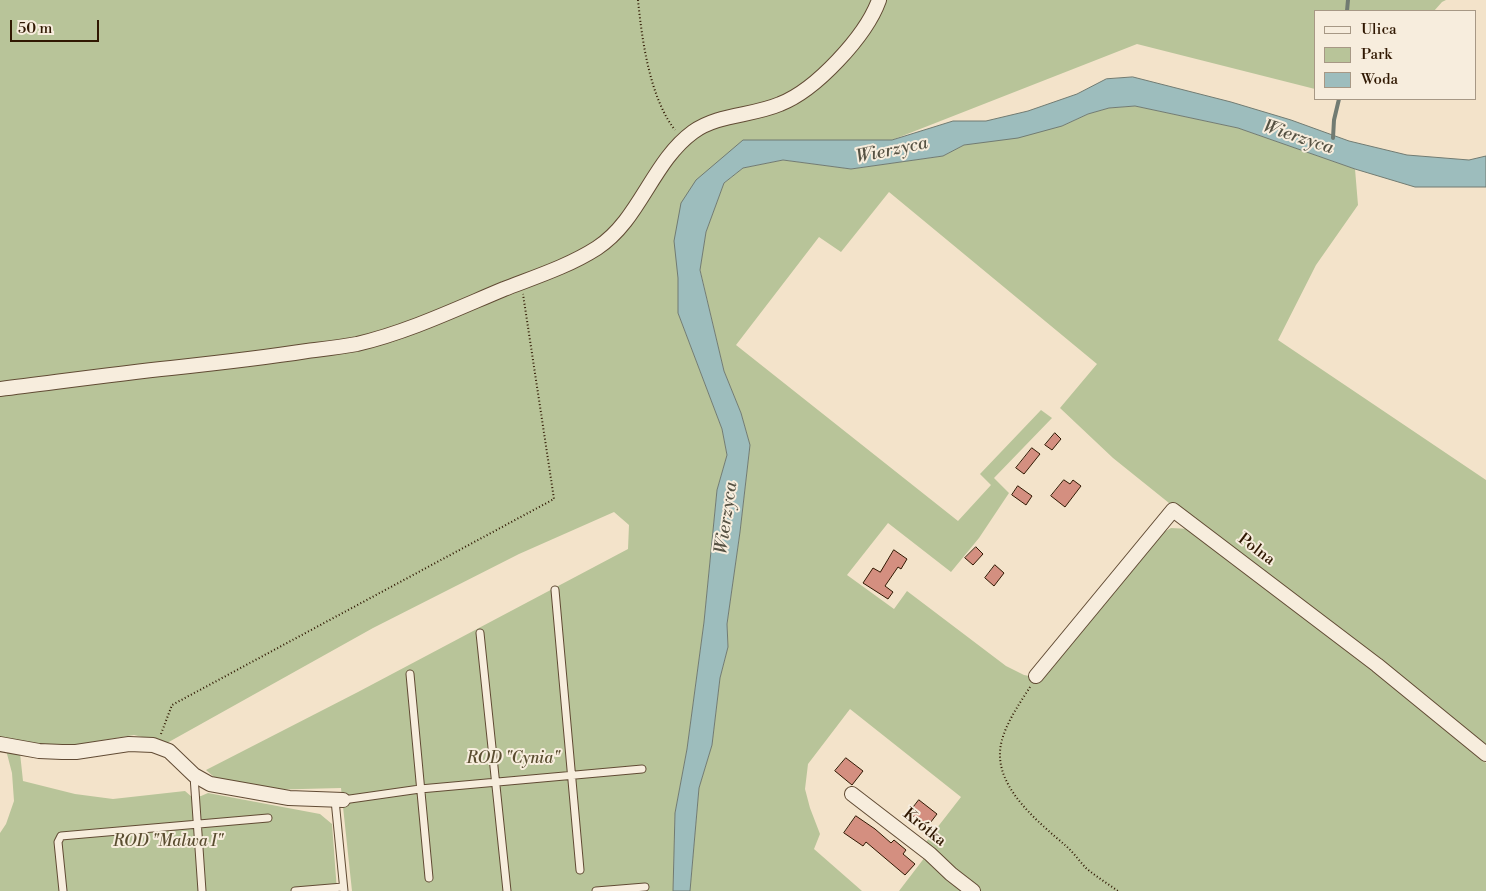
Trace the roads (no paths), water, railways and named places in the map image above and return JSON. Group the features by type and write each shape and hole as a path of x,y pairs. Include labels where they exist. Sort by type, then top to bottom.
{"street":[{"path":"0,389 106,375 243,361 357,344 407,330 582,256 597,248 612,236 625,221 672,152 683,140 695,130 711,123 780,104 808,88 855,41 874,13 879,0"},
{"name":"Polna","path":"1036,676 1173,510 1377,665 1486,754"},
{"path":"0,744 39,751 62,752 76,752 129,744 157,746 176,756 194,775 210,784 289,798 339,800"},
{"name":"Krótka","path":"852,794 930,854 973,891"}],"lane":[{"path":"555,590 580,870"},
{"path":"480,633 507,891"},
{"path":"410,674 429,878"},
{"path":"294,891 343,889 339,800 420,789 642,769"},
{"path":"194,775 202,891"},
{"path":"63,891 58,842 62,836 268,818"},
{"path":"596,891 645,886"}],"water":[{"name":"Wierzyca","path":"1133,77 1231,102 1291,120 1349,141 1407,155 1469,160 1486,156 1486,187 1415,187 1355,169 1238,128 1135,106 1109,108 1088,114 1062,126 1018,138 964,145 943,156 851,169 783,160 743,168 724,183 706,232 700,270 724,371 741,413 750,445 727,624 728,647 720,678 712,745 699,788 690,891 673,891 675,813 687,749 704,622 717,490 727,455 722,429 678,313 678,278 674,241 681,203 696,180 743,140 892,140 953,121 986,121 1028,111 1077,94 1106,79"}],"waterway":[{"path":"1347,10 1348,0"},
{"name":"Wierzyca","path":"1333,138 1334,120 1339,100"}],"park label":[{"name":"ROD \"Cynia\"","path":"513,759"},
{"name":"ROD \"Malwa I\"","path":"168,842"}]}
